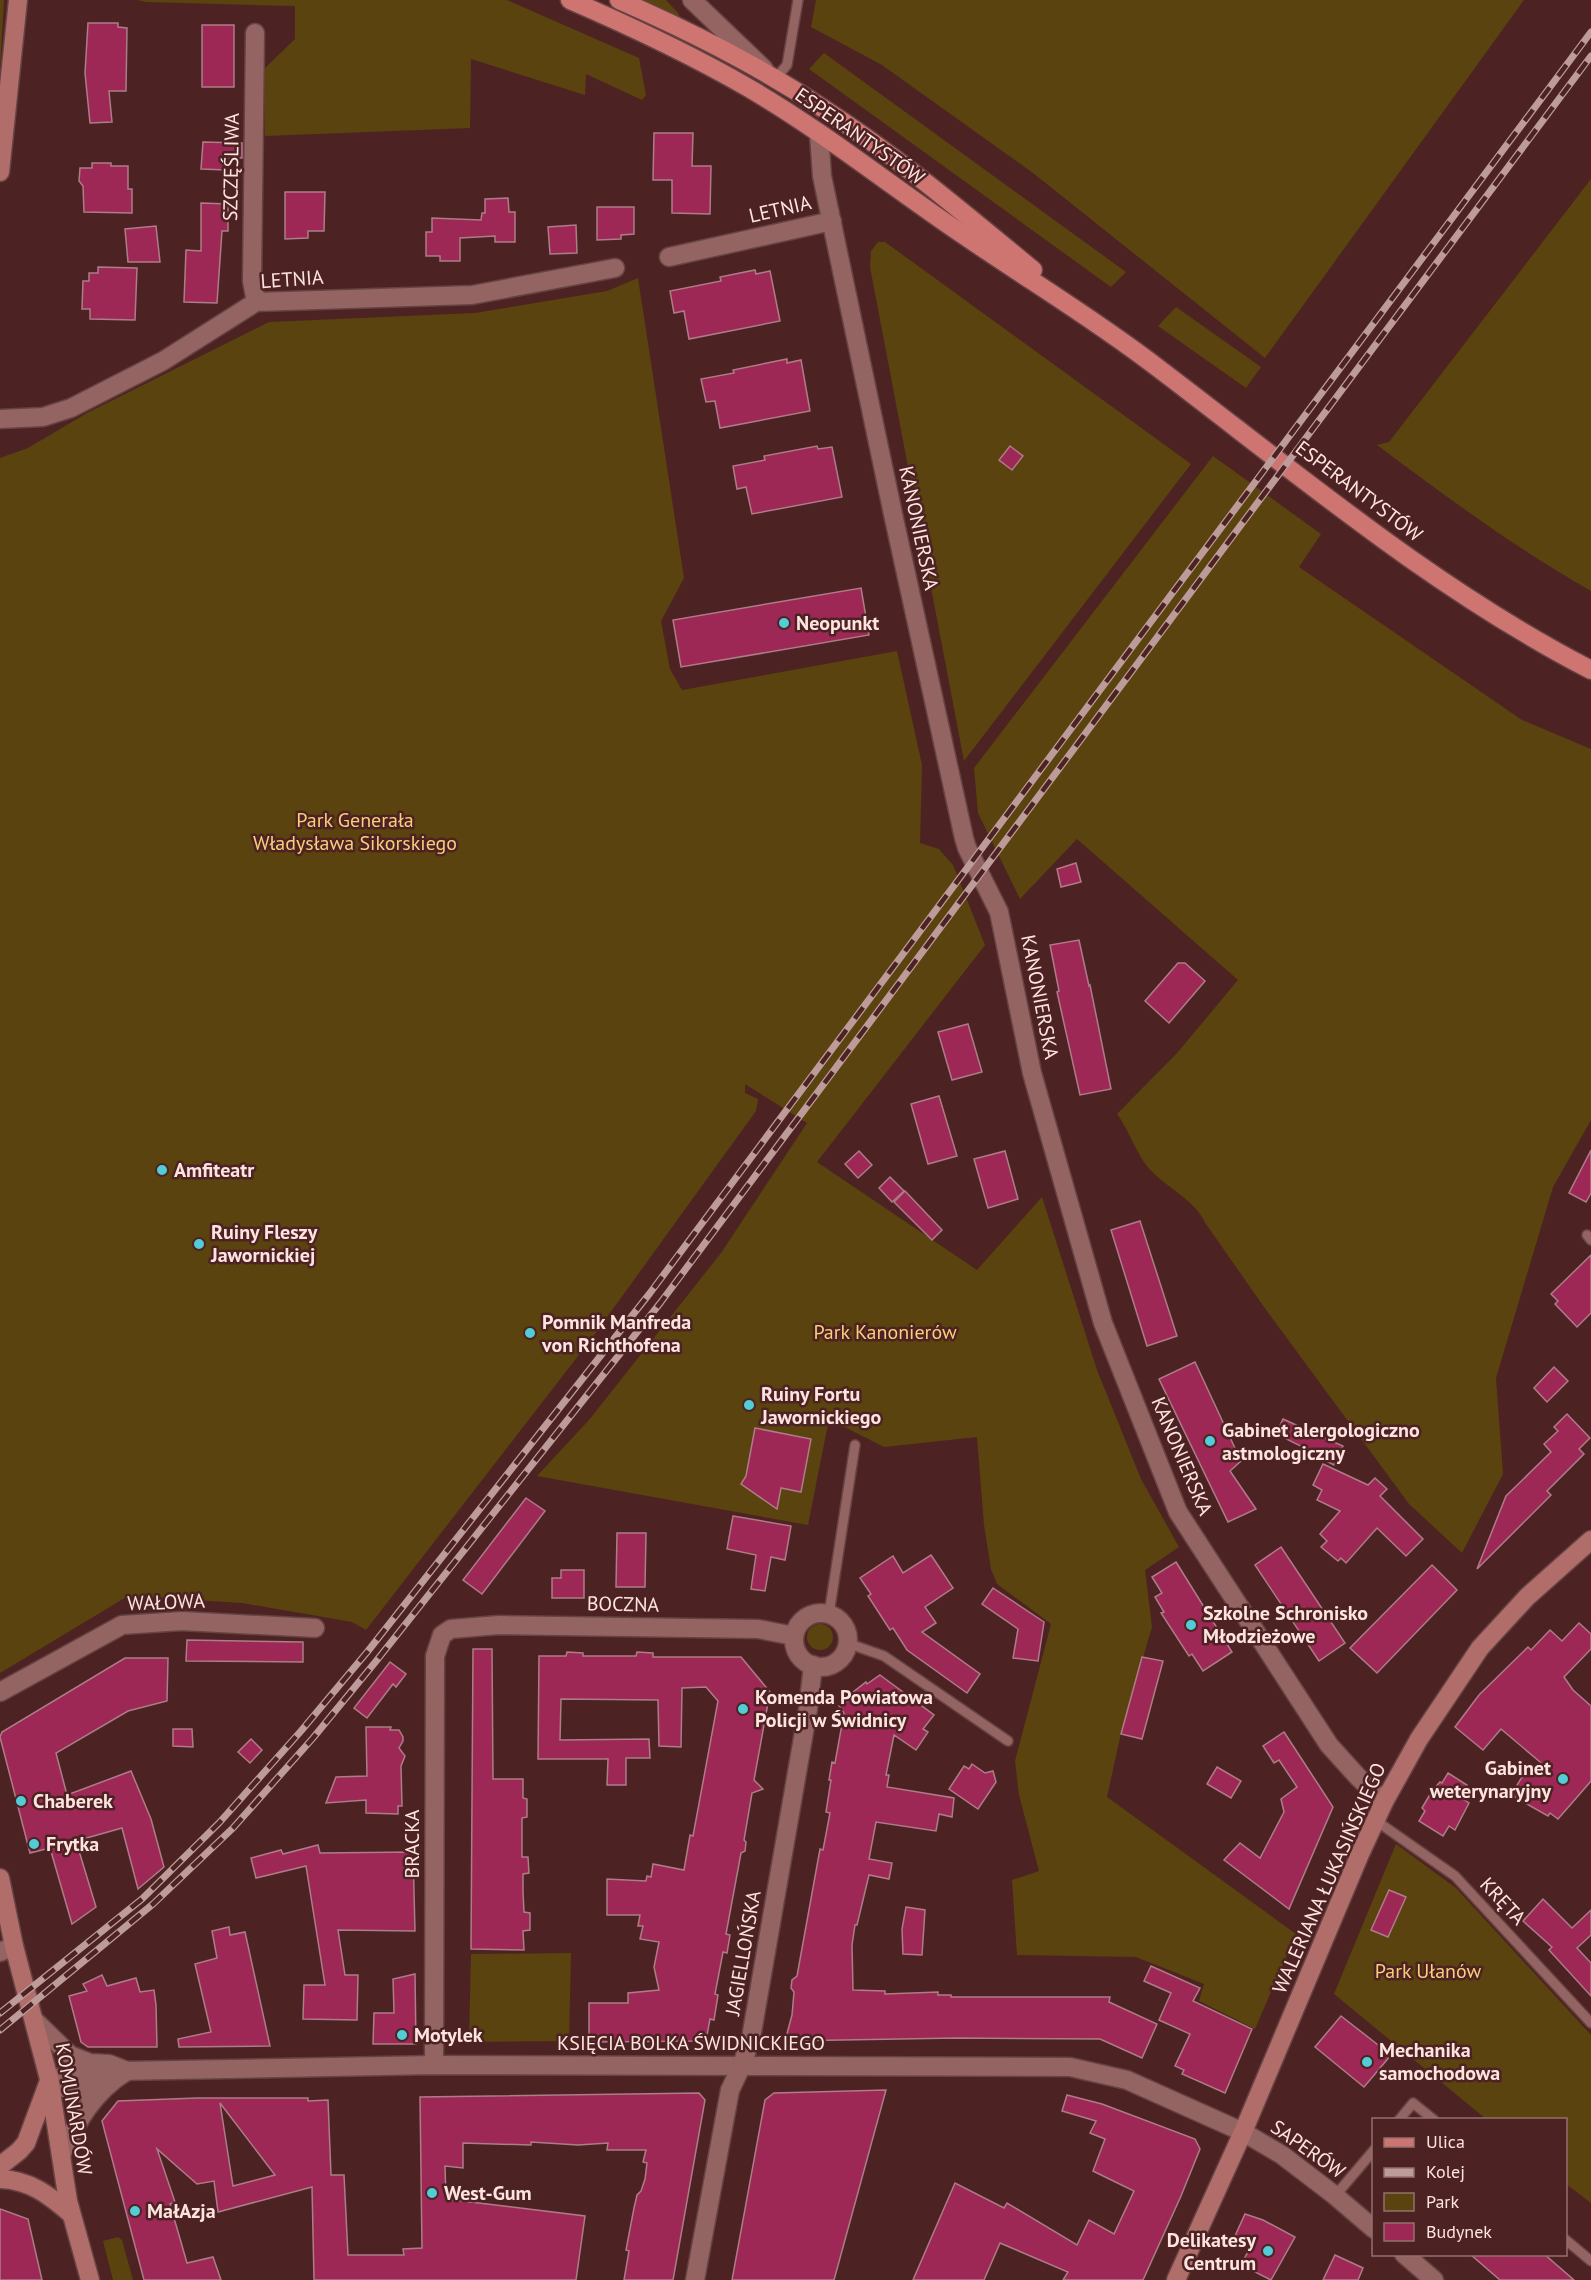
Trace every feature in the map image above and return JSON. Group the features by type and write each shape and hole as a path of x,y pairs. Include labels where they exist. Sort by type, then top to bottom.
{"main road":[{"name":"ESPERANTYSTÓW","path":"619,0 680,27 773,77 824,109 877,146 1110,332 1443,581 1516,629 1591,670"},
{"name":"ESPERANTYSTÓW","path":"576,1 628,25 747,87 819,134 966,237 1110,332"}],"street":[{"path":"0,172 18,0"},
{"path":"692,0 773,77"},
{"name":"SZCZĘŚLIWA","path":"255,33 252,281 256,302"},
{"name":"KANONIERSKA","path":"819,134 822,176 892,514 964,838 1000,914 1032,1073 1103,1323 1178,1512 1329,1745 1384,1802"},
{"name":"LETNIA","path":"669,257 832,221"},
{"name":"LETNIA","path":"0,419 44,417 71,408 163,362 256,302 472,295 615,268"},
{"name":"WALERIANA ŁUKASIŃSKIEGO","path":"1176,2280 1243,2132 1375,1820 1419,1739 1480,1648 1527,1596 1588,1548"},
{"path":"819,1613 829,1614 843,1625 848,1643 839,1659 822,1666 813,1665 798,1654 794,1636 802,1620 819,1613"},
{"name":"WAŁOWA","path":"0,1692 122,1625 182,1621 315,1628"},
{"name":"BOCZNA","path":"452,1629 499,1625 758,1629 794,1636"},
{"name":"BRACKA","path":"434,2065 435,1656 442,1635 452,1629"},
{"name":"JAGIELLOŃSKA","path":"695,2280 730,2090 742,2065 753,2026 808,1709 813,1665"},
{"name":"KOMUNARDÓW","path":"0,1878 7,1949"},
{"name":"KOMUNARDÓW","path":"0,1915 7,1949 34,2020 49,2079 71,2214 90,2280"},
{"name":"KSIĘCIA BOLKA ŚWIDNICKIEGO","path":"34,2020 70,2055 90,2063 109,2064 121,2074"},
{"name":"KSIĘCIA BOLKA ŚWIDNICKIEGO","path":"49,2079 121,2074 434,2065 1070,2067 1127,2080 1243,2132"},
{"path":"61,2155 84,2110 121,2074"},
{"path":"0,2166 26,2143 49,2079"},
{"name":"SAPERÓW","path":"1243,2132 1282,2155 1372,2227"},
{"path":"0,2179 31,2184 51,2196 71,2214"},
{"path":"1406,2256 1434,2280"}],"lane":[{"path":"773,77 787,65 798,0"},
{"path":"829,1614 855,1445"},
{"path":"848,1643 884,1656 1008,1741"},
{"name":"KRĘTA","path":"1375,1820 1455,1876 1591,2023"},
{"path":"1401,2118 1413,2103 1432,2118"},
{"path":"1335,2196 1372,2152"},
{"path":"1567,2241 1591,2261"}],"green space":[{"path":"0,0 4,0 0,69"},
{"path":"137,0 507,0 639,58 646,95 642,100 586,74 585,95 471,59 470,128 265,136 264,69 295,39 295,6"},
{"path":"639,0 666,0 679,14 680,19"},
{"path":"816,0 1524,0 1265,358 1033,173 882,65 811,27"},
{"path":"824,53 1126,272 1111,287 809,69"},
{"path":"1591,179 1591,591 1508,539 1377,445 1389,442"},
{"path":"878,242 885,242 1191,464 964,761 870,267 871,251"},
{"name":"Park Generała Władysława Sikorskiego","path":"638,278 684,578 661,621 670,669 682,690 897,651 922,765 920,843 939,849 953,865 985,945 817,1162 977,1270 1042,1197 1097,1370 1141,1479 1179,1547 1145,1570 1152,1627 1121,1733 1107,1797 1296,1934 1255,2029 1199,2001 1204,1984 1136,1957 1017,1955 1012,1880 1039,1871 1019,1795 1015,1761 1051,1624 997,1584 991,1569 984,1525 977,1437 884,1447 829,1419 808,1525 537,1476 589,1420 721,1253 807,1123 745,1084 745,1093 758,1099 756,1111 592,1338 366,1630 352,1622 242,1603 128,1596 0,1673 0,458 28,448 87,413 269,322 475,313 607,291"},
{"path":"1176,307 1261,367 1246,388 1158,326"},
{"path":"1213,456 1321,534 1299,567 1522,720 1591,749 1591,1120 1553,1187 1496,1378 1503,1474 1462,1553 1409,1504 1264,1307 1200,1214 1144,1162 1117,1114 1178,1052 1238,980 1077,839 1020,899 978,813 974,768"},
{"path":"820,1624 829,1628 833,1637 829,1646 820,1650 811,1646 807,1637 811,1628"},
{"name":"Park Ułanów","path":"1396,1844 1456,1888 1591,2035 1591,2203 1567,2185 1567,2118 1485,2118 1334,1994"},
{"path":"571,1953 569,2041 469,2042 471,1954"},
{"path":"118,2237 122,2240 133,2280 113,2280 103,2241"}],"building":[{"path":"88,23 118,23 118,27 127,28 126,91 109,91 112,122 90,123 85,73"},
{"path":"202,25 234,25 234,87 202,87"},
{"path":"654,133 693,133 692,166 711,166 710,214 672,213 672,180 653,180"},
{"path":"203,142 242,143 242,158 228,158 227,170 201,169"},
{"path":"92,163 128,166 128,189 132,189 132,213 84,212 83,186 79,181 80,168 92,168"},
{"path":"285,192 325,192 324,231 308,231 308,238 285,239"},
{"path":"508,198 509,212 515,212 515,242 495,242 495,236 460,238 460,261 440,261 440,256 426,256 426,232 432,232 432,218 481,220 482,213 485,213 485,199"},
{"path":"201,203 228,204 228,231 222,231 217,303 184,302 186,250 201,251"},
{"path":"597,207 634,207 634,234 621,235 621,239 597,240"},
{"path":"576,225 577,253 550,254 548,227"},
{"path":"156,226 160,262 128,262 125,229"},
{"path":"98,267 137,268 135,320 90,319 90,309 82,309 83,281 89,281 89,273 98,273"},
{"path":"755,270 756,274 770,271 780,321 689,339 684,311 674,313 670,291 721,281 720,277"},
{"path":"787,359 787,363 801,360 810,411 720,428 715,401 706,402 701,379"},
{"path":"817,446 818,449 832,447 842,497 752,514 746,487 737,489 733,466 765,460 764,456"},
{"path":"1010,446 1023,456 1012,470 999,460"},
{"path":"861,588 869,635 681,667 673,620"},
{"path":"1076,863 1081,882 1061,887 1057,869"},
{"path":"1079,940 1111,1089 1080,1095 1057,992 1059,991 1050,945"},
{"path":"1178,963 1185,963 1205,981 1169,1023 1145,1001"},
{"path":"968,1024 982,1072 952,1080 938,1032"},
{"path":"939,1096 957,1156 928,1164 911,1104"},
{"path":"1591,1150 1591,1193 1586,1202 1569,1193"},
{"path":"859,1151 872,1165 858,1178 845,1164"},
{"path":"1005,1151 1018,1199 988,1208 974,1159"},
{"path":"890,1177 904,1191 892,1202 879,1188"},
{"path":"905,1191 942,1230 932,1240 894,1202"},
{"path":"1140,1221 1177,1336 1147,1346 1111,1230"},
{"path":"1591,1255 1591,1313 1577,1327 1555,1304 1558,1301 1551,1294"},
{"path":"1195,1362 1241,1461 1230,1471 1256,1509 1228,1522 1159,1379"},
{"path":"1554,1367 1568,1381 1547,1402 1534,1388"},
{"path":"1567,1414 1590,1438 1579,1449 1584,1454 1547,1491 1551,1495 1477,1569 1506,1496 1551,1452 1544,1444 1558,1431 1554,1427"},
{"path":"1283,1419 1343,1446 1334,1465 1276,1434"},
{"path":"755,1428 811,1439 801,1492 781,1488 777,1509 741,1484 746,1476"},
{"path":"1323,1464 1368,1485 1375,1478 1387,1489 1380,1496 1423,1539 1406,1556 1377,1528 1346,1563 1341,1558 1338,1561 1321,1547 1327,1541 1320,1534 1340,1511 1317,1500 1322,1490 1313,1485"},
{"path":"526,1498 545,1511 482,1594 463,1580"},
{"path":"733,1516 791,1526 785,1560 771,1557 765,1591 751,1589 756,1555 727,1549"},
{"path":"617,1533 646,1533 645,1587 616,1587"},
{"path":"1281,1547 1345,1643 1319,1661 1255,1565"},
{"path":"931,1555 953,1588 925,1607 936,1623 922,1632 980,1674 967,1693 907,1650 893,1628 890,1630 868,1596 871,1594 860,1578 893,1556 903,1573"},
{"name":"Szkolne Schronisko Młodzieżowe","path":"1176,1562 1232,1652 1203,1671 1192,1654 1189,1656 1161,1613 1164,1612 1155,1597 1162,1593 1152,1577"},
{"path":"1432,1565 1457,1590 1377,1673 1350,1648"},
{"path":"561,1570 584,1570 584,1598 552,1598 552,1578 561,1578"},
{"path":"993,1588 1044,1622 1038,1661 1013,1658 1018,1629 982,1604"},
{"path":"1579,1623 1591,1634 1591,1649 1564,1677 1573,1690 1591,1706 1591,1781 1558,1819 1550,1813 1548,1816 1511,1795 1522,1777 1546,1767 1501,1729 1483,1750 1455,1727 1479,1695 1528,1647 1531,1650 1550,1630 1562,1641"},
{"path":"187,1640 303,1642 303,1662 186,1661"},
{"path":"473,1649 492,1649 493,1779 523,1779 523,1798 527,1799 527,1817 522,1818 522,1857 528,1857 529,1873 523,1874 523,1892 524,1912 530,1913 530,1930 523,1931 524,1950 471,1949"},
{"path":"567,1652 583,1653 583,1656 636,1656 637,1652 653,1653 653,1657 741,1657 770,1692 754,1780 763,1789 752,1793 744,1840 746,1842 745,1851 741,1853 726,1934 730,1935 727,1953 723,1952 715,1994 718,1995 714,2020 710,2019 706,2041 589,2042 589,2003 628,2003 628,1993 659,1990 654,1967 659,1942 640,1939 643,1926 638,1926 640,1915 607,1915 607,1879 646,1881 647,1876 651,1877 653,1864 684,1870 690,1835 693,1836 718,1701 706,1687 682,1688 681,1747 659,1746 658,1700 561,1699 560,1740 649,1739 650,1758 626,1758 626,1785 607,1785 608,1759 538,1759 539,1656 566,1656"},
{"path":"1142,1657 1163,1661 1142,1739 1121,1734"},
{"path":"125,1658 168,1658 167,1701 128,1711 56,1753 67,1795 131,1771 151,1819 164,1867 138,1889 122,1828 76,1841 96,1907 72,1924 50,1848 30,1853 0,1737 2,1732"},
{"path":"390,1662 406,1674 396,1687 393,1684 367,1718 354,1708"},
{"path":"880,1675 934,1715 923,1729 928,1732 916,1750 894,1735 886,1775 889,1775 887,1787 954,1798 952,1817 939,1814 936,1831 876,1822 869,1859 892,1863 889,1879 869,1875 857,1925 855,1925 852,1945 853,1990 885,1991 885,1994 938,1992 938,1995 951,1995 951,1997 1110,1997 1109,2002 1157,2024 1142,2058 1100,2039 957,2038 785,2041 792,2015 794,1992 791,1988 792,1980 797,1976 820,1849 823,1850 830,1813 826,1812 831,1780 829,1780 832,1762 835,1763 844,1713 839,1706 855,1697 852,1693 866,1682 867,1684"},
{"path":"366,1727 391,1727 390,1730 399,1730 403,1737 399,1748 405,1756 401,1766 402,1806 398,1806 398,1814 366,1813 366,1800 326,1803 336,1777 367,1776"},
{"path":"173,1729 192,1729 193,1747 173,1746"},
{"path":"1284,1732 1333,1807 1289,1909 1224,1860 1240,1843 1260,1858 1284,1812 1281,1799 1297,1787 1279,1760 1274,1763 1263,1746"},
{"path":"251,1739 262,1750 250,1763 238,1752"},
{"path":"972,1764 985,1773 993,1771 996,1782 978,1809 949,1789 964,1766 969,1769"},
{"path":"1217,1767 1241,1781 1231,1798 1207,1784"},
{"path":"1448,1773 1467,1785 1460,1797 1469,1803 1455,1830 1449,1826 1443,1836 1419,1821 1425,1811 1422,1808 1432,1791 1440,1782 1442,1783"},
{"path":"318,1845 320,1853 413,1852 415,1931 338,1930 345,1975 358,1975 357,2020 303,2019 304,1985 325,1985 306,1866 256,1878 251,1858 281,1850 283,1854"},
{"path":"1389,1890 1406,1897 1388,1937 1371,1930"},
{"path":"1543,1899 1572,1928 1591,1910 1591,1935 1577,1948 1591,1963 1591,1996 1549,1950 1552,1947 1523,1921"},
{"path":"906,1907 925,1910 922,1955 903,1954 902,1929"},
{"path":"229,1927 230,1935 245,1932 270,2046 179,2047 178,2039 211,2032 195,1964 217,1958 212,1931"},
{"path":"1151,1966 1200,1988 1193,2001 1252,2029 1225,2093 1182,2074 1184,2070 1175,2066 1190,2034 1159,2020 1171,1993 1144,1981"},
{"path":"415,1974 416,2044 373,2044 374,2013 394,2013 393,1979"},
{"path":"102,1975 107,1986 136,1978 140,1992 154,1990 157,2047 88,2047 81,2042 69,1996 87,1991 83,1984"},
{"path":"1341,2016 1391,2055 1364,2087 1315,2047"},
{"path":"886,2090 834,2280 732,2280 765,2100 774,2093"},
{"path":"699,2093 705,2100 673,2280 624,2280 629,2251 626,2250 634,2208 637,2195 645,2179 647,2163 643,2162 646,2150 607,2150 608,2143 578,2145 531,2142 531,2145 463,2143 463,2168 445,2166 446,2199 585,2216 576,2280 314,2280 312,2187 218,2212 214,2181 197,2184 157,2149 175,2202 170,2204 187,2263 213,2257 221,2280 144,2280 102,2121 118,2101 197,2098 328,2100 331,2175 344,2175 348,2255 404,2255 403,2249 422,2248 420,2097","holes":["220,2103 275,2175 233,2186"]},
{"path":"1067,2095 1102,2104 1195,2139 1200,2149 1143,2280 1063,2280 1068,2272 1000,2243 984,2280 913,2280 955,2183 1004,2208 1007,2203 1077,2245 1089,2220 1114,2234 1134,2191 1093,2171 1105,2139 1090,2133 1096,2121 1062,2111"},
{"path":"0,2209 28,2219 42,2280 0,2280"},
{"name":"Delikatesy Centrum","path":"1245,2214 1263,2220 1295,2237 1271,2280 1241,2265 1252,2244 1235,2236"},
{"path":"1335,2255 1363,2268 1358,2280 1323,2280"},
{"path":"1472,2256 1546,2256 1574,2280 1500,2280"}],"railway":[{"path":"0,2013 142,1899 219,1823 368,1651 650,1293 1591,32"},
{"path":"0,2030 153,1904 233,1828 313,1738 377,1660 661,1302 1591,56"}],"place":[{"name":"Neopunkt","path":"784,623"},
{"name":"Amfiteatr","path":"162,1170"},
{"name":"Ruiny Fleszy Jawornickiej","path":"199,1244"},
{"name":"Pomnik Manfreda von Richthofena","path":"530,1333"},
{"name":"Ruiny Fortu Jawornickiego","path":"749,1405"},
{"name":"Gabinet alergologiczno astmologiczny","path":"1210,1441"},
{"name":"Szkolne Schronisko Młodzieżowe","path":"1191,1625"},
{"name":"Komenda Powiatowa Policji w Świdnicy","path":"743,1709"},
{"name":"Gabinet weterynaryjny","path":"1563,1779"},
{"name":"Chaberek","path":"21,1801"},
{"name":"Frytka","path":"34,1844"},
{"name":"Motylek","path":"402,2035"},
{"name":"Mechanika samochodowa","path":"1367,2062"},
{"name":"West-Gum","path":"432,2193"},
{"name":"MałAzja","path":"135,2211"},
{"name":"Delikatesy Centrum","path":"1268,2251"}],"park label":[{"name":"Park Kanonierów","path":"885,1332"}]}
